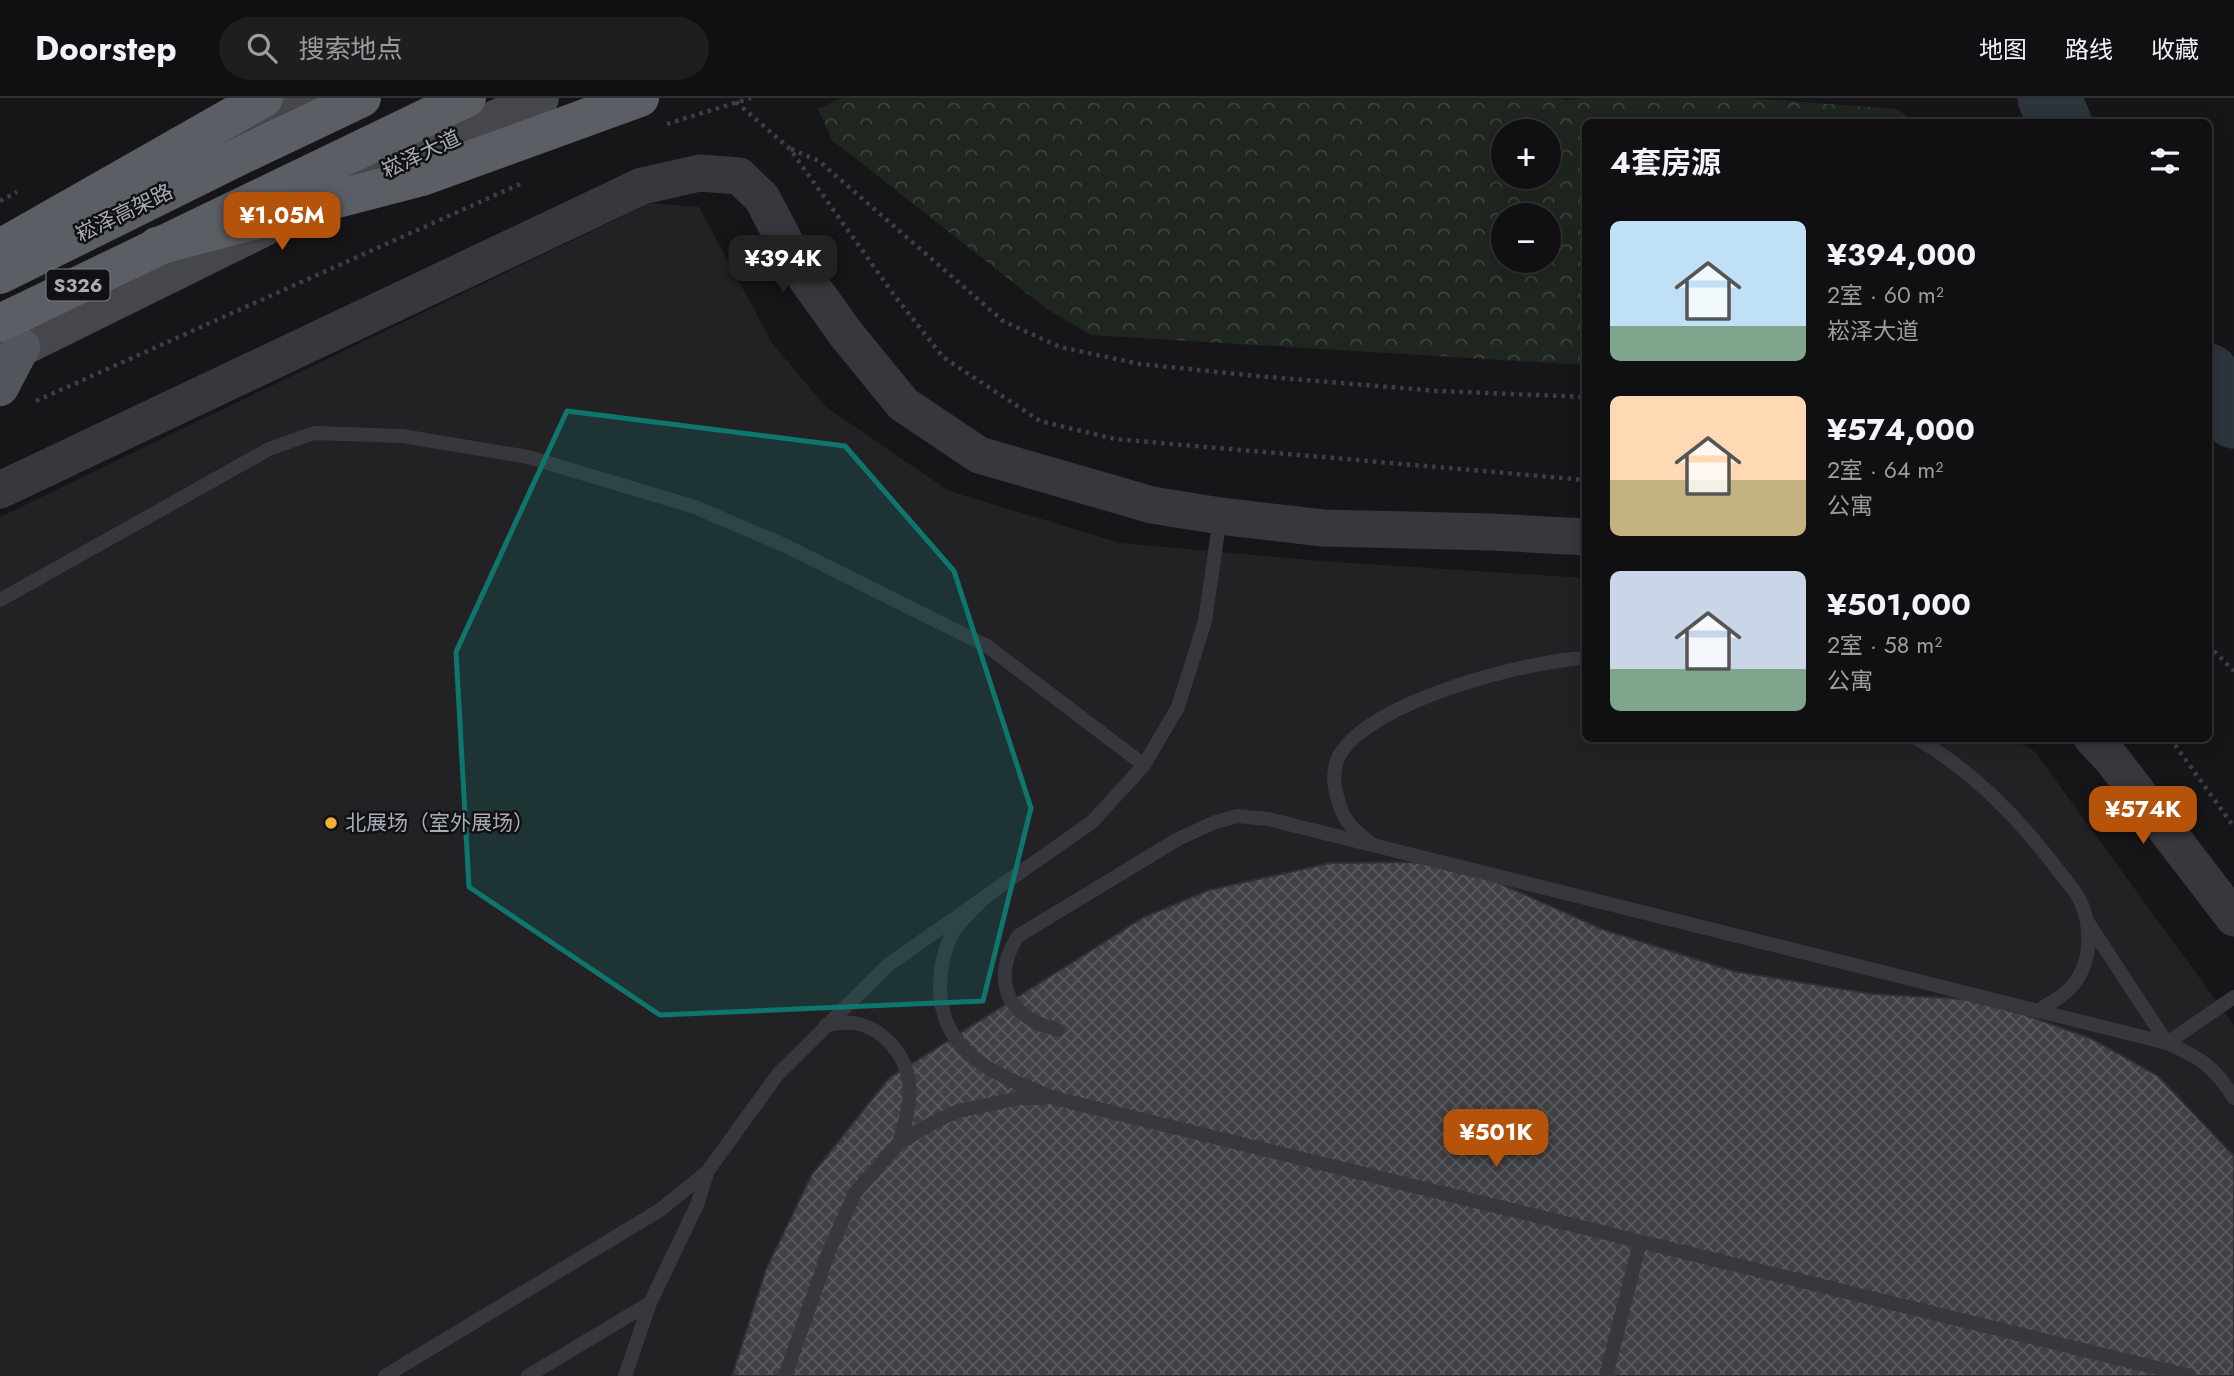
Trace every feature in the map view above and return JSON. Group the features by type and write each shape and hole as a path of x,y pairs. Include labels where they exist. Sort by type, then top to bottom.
{"highway":[{"path":"0,246 264,98"},
{"name":"崧泽高架路","path":"0,275 362,98"},
{"path":"157,246 467,98"},
{"path":"157,246 425,176 650,112"},
{"name":"S326","path":"7,342 157,246"}],"main road":[{"path":"0,246 303,98"},
{"name":"崧泽大道","path":"7,342 225,246 540,98"},
{"path":"7,342 13,396"}],"street":[{"path":"0,490 642,186 700,173 739,176 762,198 798,267 846,334 902,404 979,455 1152,505 1220,516 1323,528 1582,537"},
{"path":"2096,742 2234,918"}],"lane":[{"path":"0,600 269,449 314,433 402,436 528,457 695,507 786,546 987,646 1144,765"},
{"path":"385,1376 660,1210 707,1172 778,1074 888,965 1092,822 1144,765 1178,707 1205,621 1220,516"},
{"path":"1375,847 1347,825 1334,783 1338,758 1353,738 1381,718 1456,685 1516,668 1582,659"},
{"path":"1923,742 1989,792 2028,831 2077,896 2087,919 2166,1043"},
{"path":"1058,1030 1032,1020 1014,1006 1003,982 1007,952 1018,936 1178,839 1213,823 1237,816 1269,819 2166,1043 2201,1058 2223,1080 2234,1098"},
{"path":"986,896 952,934 940,966 940,1007 955,1041 981,1065 1054,1098 2190,1376"},
{"path":"2037,1012 2063,995 2080,976 2088,948 2087,919"},
{"path":"2166,1043 2234,997"},
{"path":"826,1025 858,1023 882,1034 902,1057 911,1087 909,1111 899,1143"},
{"path":"785,1376 829,1251 855,1193 899,1143 958,1111 1020,1098 1054,1098"},
{"path":"625,1376 650,1303 697,1205 707,1172"},
{"path":"1606,1376 1640,1241"},
{"path":"528,1376 650,1303"}],"path":[{"path":"650,112 751,98"},
{"path":"736,102 790,149 894,295 943,358 1040,421 1115,439 1582,480"},
{"path":"790,149 820,161 1003,321 1060,347 1140,364 1244,375 1438,391 1582,397"},
{"path":"13,396 521,183"},
{"path":"2212,649 2234,671"},
{"path":"2173,742 2234,827"}],"highlighted area":[{"path":"567,411 845,446 954,571 1031,808 983,1001 660,1015 469,887 456,652"}],"shaded area":[{"path":"650,203 699,207 772,343 826,407 949,491 1120,543 1321,561 1582,578 1582,742 2020,742 2035,752 2234,1025 2234,1376 0,1376 0,517"}],"green space":[{"path":"842,98 1746,98 1897,109 1911,119 1582,119 1582,365 1091,335 1047,309 832,140 818,109"}],"building":[{"path":"1419,862 1492,880 1602,929 1733,971 1873,994 1964,999 2023,1014 2092,1039 2158,1076 2234,1156 2234,1376 732,1376 766,1269 812,1174 889,1078 1144,917 1209,890 1330,863"}],"waterway":[{"path":"2049,98 2059,119"},
{"path":"2212,381 2234,417"}],"place":[{"name":"北展场（室外展场）","path":"331,823"}]}
